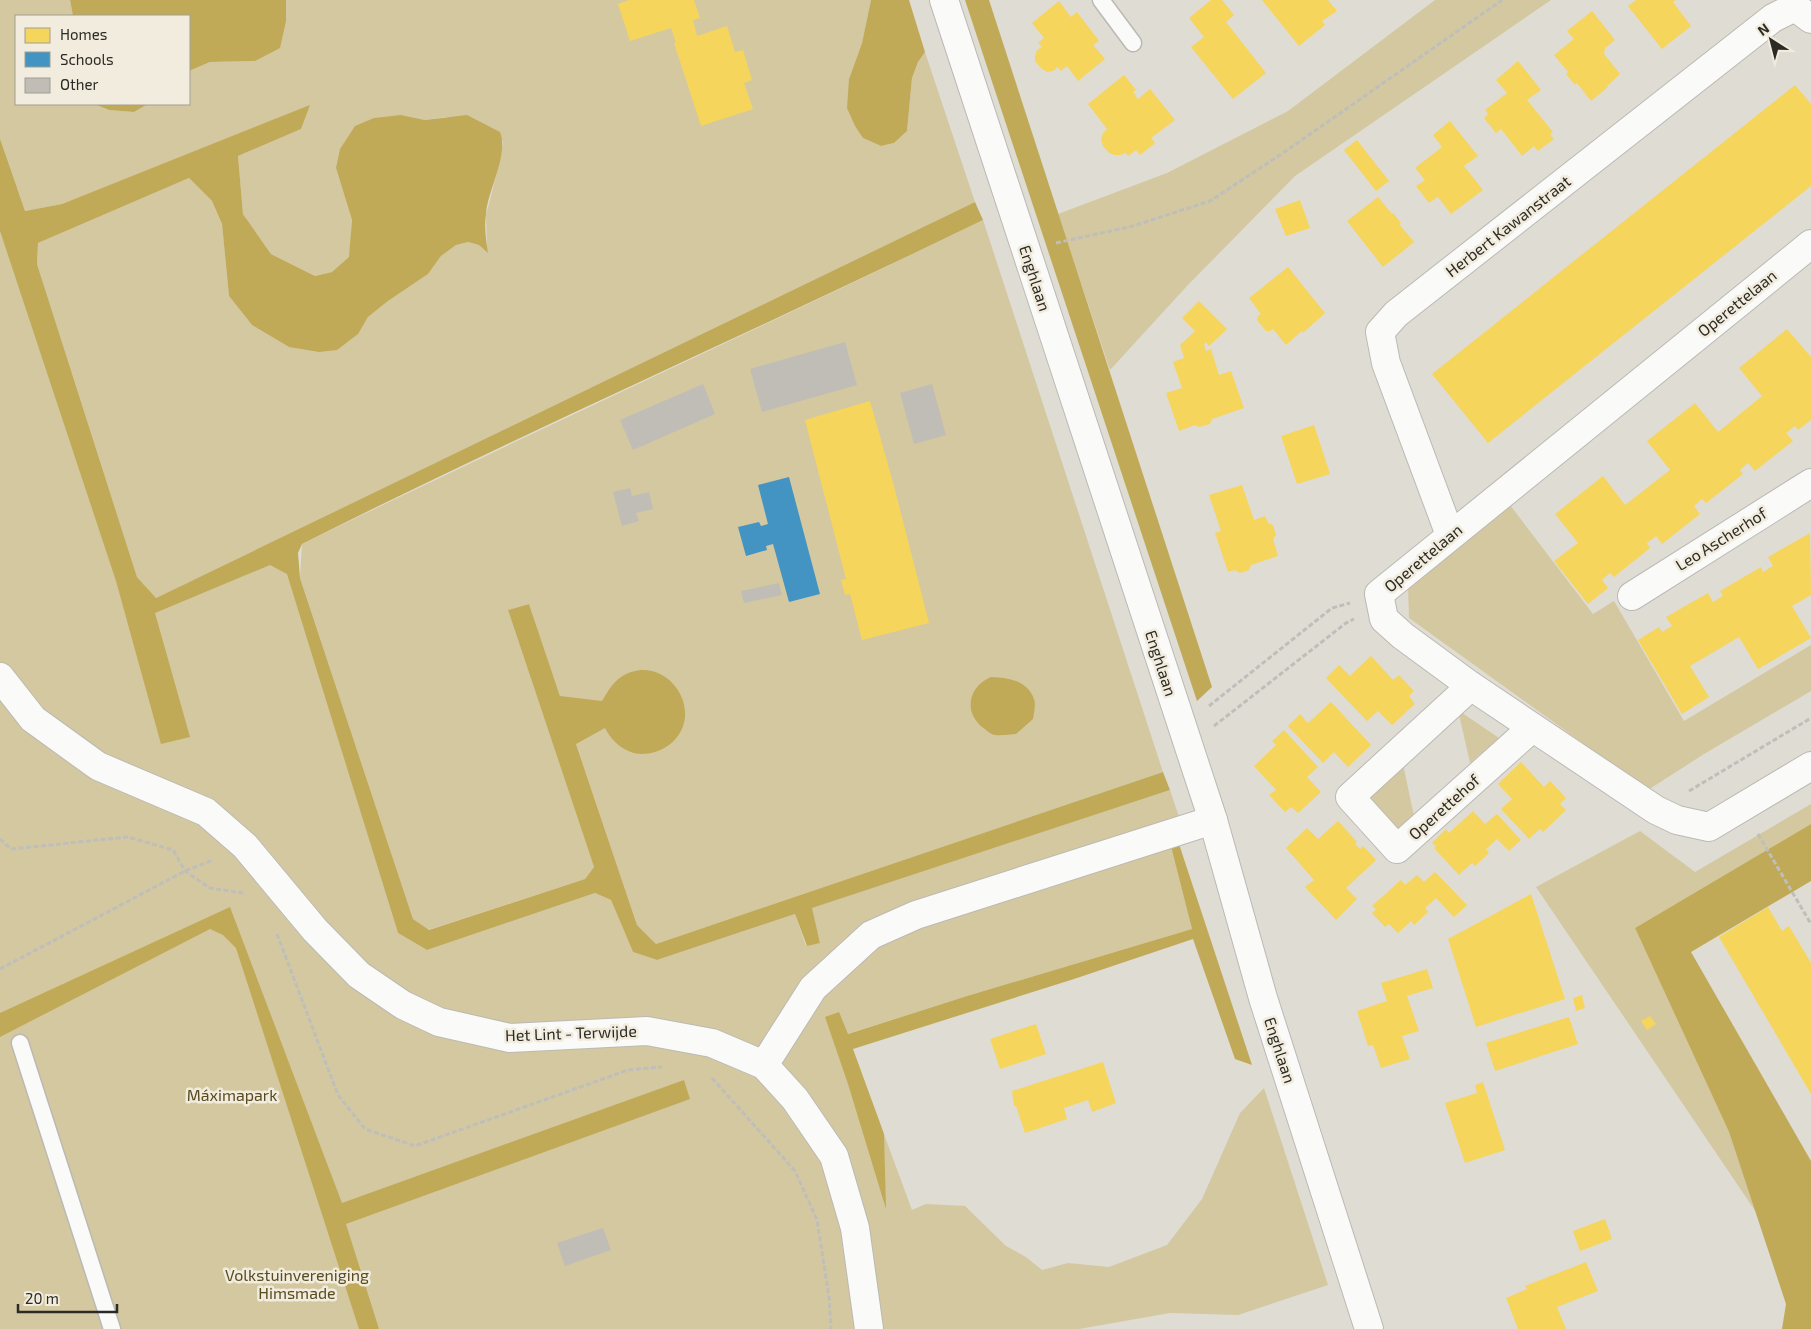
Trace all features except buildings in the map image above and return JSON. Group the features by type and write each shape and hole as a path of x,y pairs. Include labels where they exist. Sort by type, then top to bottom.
{"street":[{"name":"Enghlaan","path":"944,0 1213,820 1263,998 1369,1329"},
{"name":"Herbert Kawanstraat","path":"1450,535 1386,363 1380,332 1396,314 1773,18 1794,8 1811,19"},
{"name":"Operettelaan","path":"1811,244 1450,535 1380,600 1384,619 1403,636 1532,728 1656,810 1677,820 1708,827 1811,766"},
{"name":"Leo Ascherhof","path":"1632,596 1811,483"},
{"name":"Het Lint - Terwijde","path":"0,677 33,719 98,766 206,812 245,846 315,930 359,975 403,1005 439,1022 510,1038 647,1031 712,1043 764,1065 795,1099 834,1156 855,1228 869,1329"},
{"name":"Operettehof","path":"1471,686 1350,797 1398,849 1532,728"},
{"path":"764,1065 813,988 871,936 916,915 1213,820"}],"lane":[{"path":"1101,0 1133,43"},
{"path":"20,1044 112,1329"}],"path":[{"path":"1026,249 1133,226 1210,201 1286,151 1502,0"},
{"path":"1185,737 1332,608 1380,600"},
{"path":"1185,737 1380,600"},
{"path":"1656,810 1811,718"},
{"path":"1743,807 1811,924"},
{"path":"0,970 185,871 245,846"}],"green space":[{"path":"0,0 70,0 73,15 15,15 15,105 96,105 109,110 134,112 146,105 190,105 190,71 210,62 255,61 286,21 286,0 871,0 862,43 849,79 863,138 881,146 894,143 907,131 912,78 918,62 925,52 975,202 156,598 137,577 37,264 38,243 189,178 212,201 222,224 229,296 252,325 289,347 357,334 368,317 428,274 441,256 456,245 468,242 487,247 486,215 501,157 503,141 446,117 425,120 401,115 336,168 352,220 350,257 332,272 315,276 271,254 243,214 238,156 301,129 174,160 62,204 25,211 17,188 12,227 144,610 269,556 288,574 398,933 427,950 595,893 611,900 633,952 657,960 795,914 806,946 820,942 811,908 1170,790 1180,820 1172,847 1192,929 847,1034 912,1210 926,1204 965,1206 1006,1246 1026,1257 1042,1270 1068,1263 1109,1267 1167,1245 1202,1199 1240,1113 1264,1088 1328,1285 1238,1315 1170,1313 1079,1329 0,1329"},
{"path":"1435,0 1551,0 1295,176 1186,287 1110,370 1058,214 1167,173 1288,111"},
{"path":"983,220 1163,772 656,944 637,925 529,604 508,610 594,867 585,879 428,930 413,919 300,578 302,544"},
{"path":"1510,505 1593,614 1614,601 1684,721 1811,645 1811,691 1704,754 1648,790 1409,618 1408,584"},
{"path":"1458,710 1499,738 1470,763"},
{"path":"1403,764 1414,816 1400,831 1367,798"},
{"path":"1811,804 1811,824 1635,928 1729,1132 1756,1212 1536,887 1640,831 1695,872"}],"shaded area":[{"path":"70,0 286,0 286,21 280,48 255,61 210,62 190,71 190,15 73,15"},
{"path":"871,0 909,0 925,52 918,62 912,78 907,131 894,143 881,146 863,138 847,108 849,79 862,43"},
{"path":"965,0 989,0 1212,687 1197,701"},
{"path":"96,105 146,105 134,112 109,110"},
{"path":"310,105 301,129 238,156 243,214 271,254 315,276 332,272 349,257 352,220 336,168 340,149 355,126 374,118 401,115 425,120 467,115 500,132 502,151 485,219 488,253 479,245 468,242 456,245 441,256 428,274 368,317 358,334 337,350 319,352 289,347 252,325 229,296 222,224 212,201 189,178 38,243 37,264 137,577 156,598 975,202 983,220 471,461 302,544 298,553 300,578 413,919 429,930 585,879 594,867 508,610 529,604 560,696 602,701 612,685 621,677 637,671 653,671 666,678 677,688 683,702 685,717 681,732 669,745 652,753 641,754 624,749 611,738 605,728 576,744 637,925 656,944 1163,772 1170,790 812,908 820,943 807,946 795,914 657,960 633,952 611,900 595,893 427,950 398,933 287,574 270,565 155,613 190,737 161,744 116,581 0,231 0,139 25,211 62,204"},
{"path":"991,677 1017,681 1027,688 1034,699 1033,719 1016,734 997,735 991,733 976,721 972,714 971,699 973,693 978,686"},
{"path":"1811,824 1811,881 1691,952 1811,1161 1811,1329 1782,1329 1786,1304 1729,1132 1635,928"},
{"path":"1179,844 1252,1065 1235,1059 1193,939 853,1049 884,1134 886,1209 848,1084 825,1017 839,1012 848,1034 967,996 1192,929 1171,846"},
{"path":"230,907 342,1203 684,1080 690,1099 346,1224 379,1329 359,1329 236,948 223,935 210,929 0,1037 0,1013"}],"park label":[{"name":"Máximapark","path":"232,1095"},
{"name":"Volkstuinvereniging Himsmade","path":"297,1284"}]}
